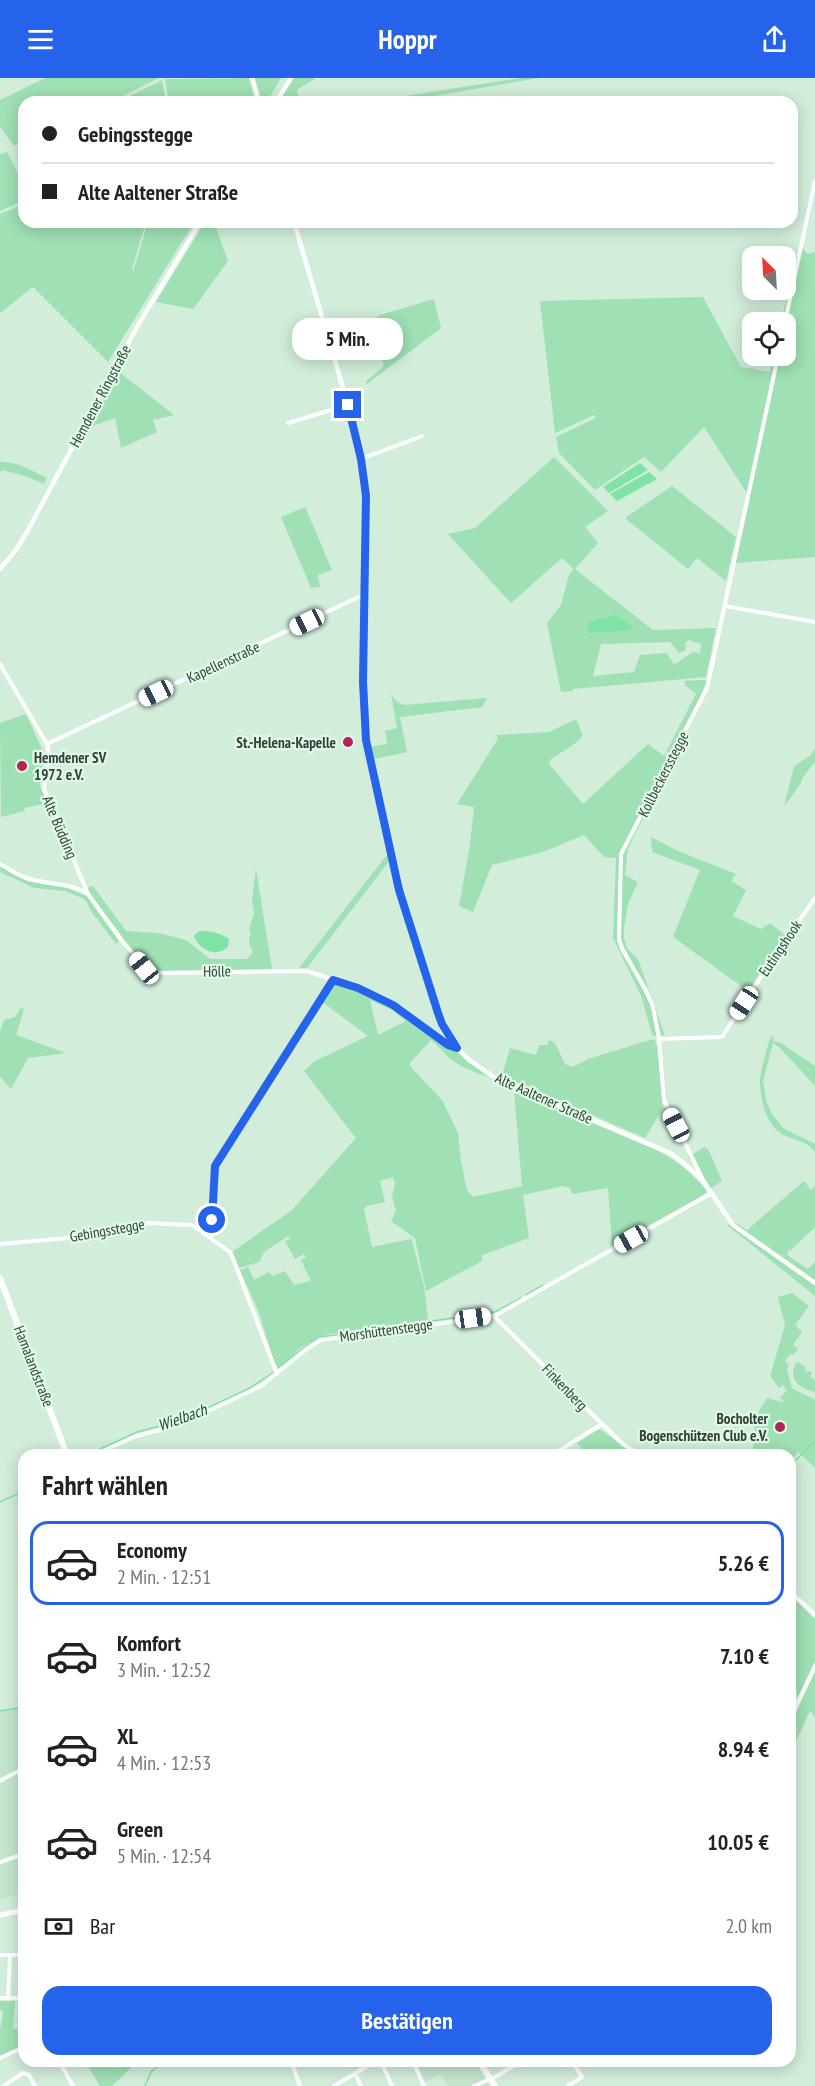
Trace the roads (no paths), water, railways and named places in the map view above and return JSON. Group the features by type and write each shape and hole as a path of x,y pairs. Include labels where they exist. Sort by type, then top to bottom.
{"main road":[{"name":"Hamalandstraße","path":"0,1278 65,1449"},
{"path":"0,1915 18,1911"},
{"path":"483,2067 495,2086"}],"street":[{"path":"252,78 257,96"},
{"path":"280,96 291,78"},
{"path":"787,312 815,181"},
{"name":"Hemdener Ringstraße","path":"0,569 22,540 137,327 196,228"},
{"name":"Alte Aaltener Straße","path":"296,228 348,405 361,459 366,496 363,714 369,761 399,890 442,1024 457,1048 494,1077 672,1154 704,1182 734,1225 815,1283"},
{"name":"Kollbeckersstegge","path":"704,1182 664,1100 659,1038 653,1006 622,949 619,938 621,855 707,688 776,366"},
{"path":"288,423 348,405"},
{"path":"361,459 422,436"},
{"name":"Kapellenstraße","path":"47,744 365,594"},
{"path":"725,606 815,622"},
{"path":"0,664 47,744"},
{"name":"Alte Büdding","path":"47,744 49,754 44,789 88,894"},
{"path":"0,864 25,877 69,886 88,894"},
{"name":"Hölle","path":"88,894 122,941 149,971 155,973 307,971 358,988 393,1005 448,1045 457,1048"},
{"name":"Eutingshook","path":"659,1038 722,1037 815,898"},
{"path":"211,1238 215,1166 333,980"},
{"name":"Morshüttenstegge","path":"107,1449 136,1436 176,1426 261,1386 313,1344 327,1338 494,1316 712,1193"},
{"name":"Gebingsstegge","path":"0,1244 91,1236 148,1223 192,1225 231,1253 277,1374"},
{"name":"Finkenberg","path":"494,1316 602,1424 630,1449"},
{"path":"562,1449 602,1424"},
{"path":"796,1597 815,1615"},
{"path":"796,1706 815,1666"},
{"path":"0,1780 18,1771"},
{"path":"0,1862 18,1856"},
{"path":"0,1955 18,1955"},
{"path":"8,1999 10,1955"},
{"path":"0,1998 18,1998"},
{"path":"0,2058 18,2050"},
{"path":"62,2067 73,2086"},
{"path":"293,2067 300,2086"},
{"path":"334,2086 366,2067"},
{"path":"381,2067 392,2086"},
{"path":"415,2067 424,2086"},
{"path":"474,2086 511,2067"},
{"path":"568,2086 582,2077 576,2067"},
{"path":"4,2086 23,2073 29,2075 35,2086"},
{"path":"355,2073 361,2086"}],"waterway":[{"name":"Wielbach","path":"526,1295 543,1285"},
{"name":"Wielbach","path":"432,1321 495,1312 521,1298"},
{"name":"Wielbach","path":"278,1368 321,1337 427,1322"},
{"name":"Wielbach","path":"100,1449 137,1432 182,1420 250,1388 274,1372"},
{"path":"796,1460 815,1441"},
{"name":"Wielbach","path":"0,1502 18,1494"},
{"path":"0,1711 18,1708"},
{"path":"145,2086 151,2072 157,2067"}],"place":[{"name":"St.-Helena-Kapelle","path":"348,742"},
{"name":"Hemdener SV 1972 e.V.","path":"22,766"},
{"name":"Bocholter Bogenschützen Club e.V.","path":"780,1427"}]}
